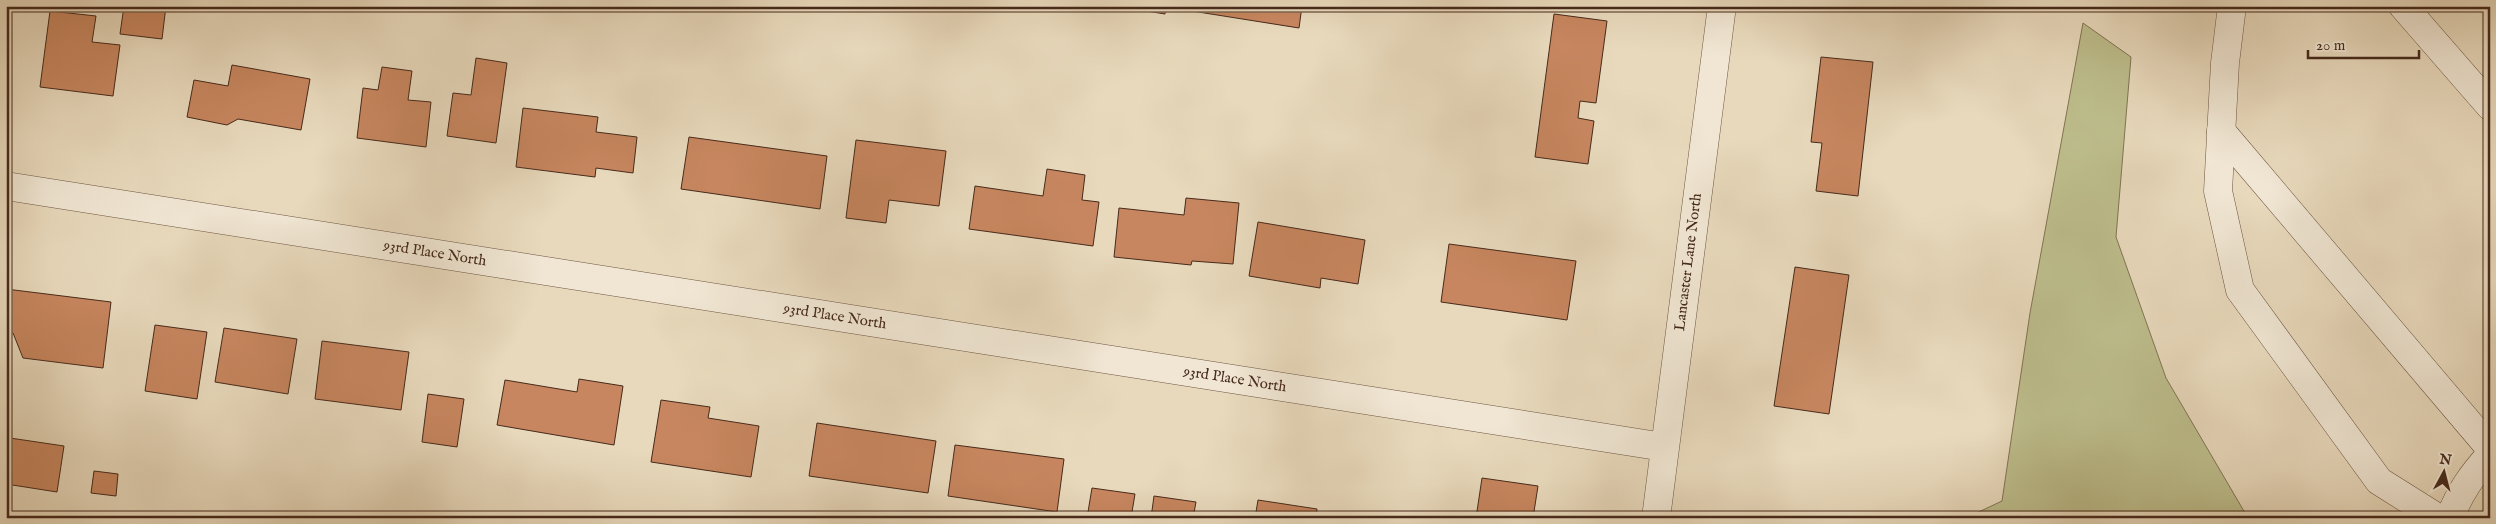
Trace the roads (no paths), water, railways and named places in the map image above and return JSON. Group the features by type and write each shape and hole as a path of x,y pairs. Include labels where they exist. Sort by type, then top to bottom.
{"street":[{"name":"Lancaster Lane North","path":"1656,518 1722,6"},
{"path":"2232,6 2225,63 2218,191 2240,290 2379,481 2438,518"},
{"path":"2403,6 2490,106"},
{"path":"2221,131 2490,448"},
{"name":"93rd Place North","path":"6,186 1664,446"},
{"path":"2450,518 2457,498 2474,472 2490,456"}]}
